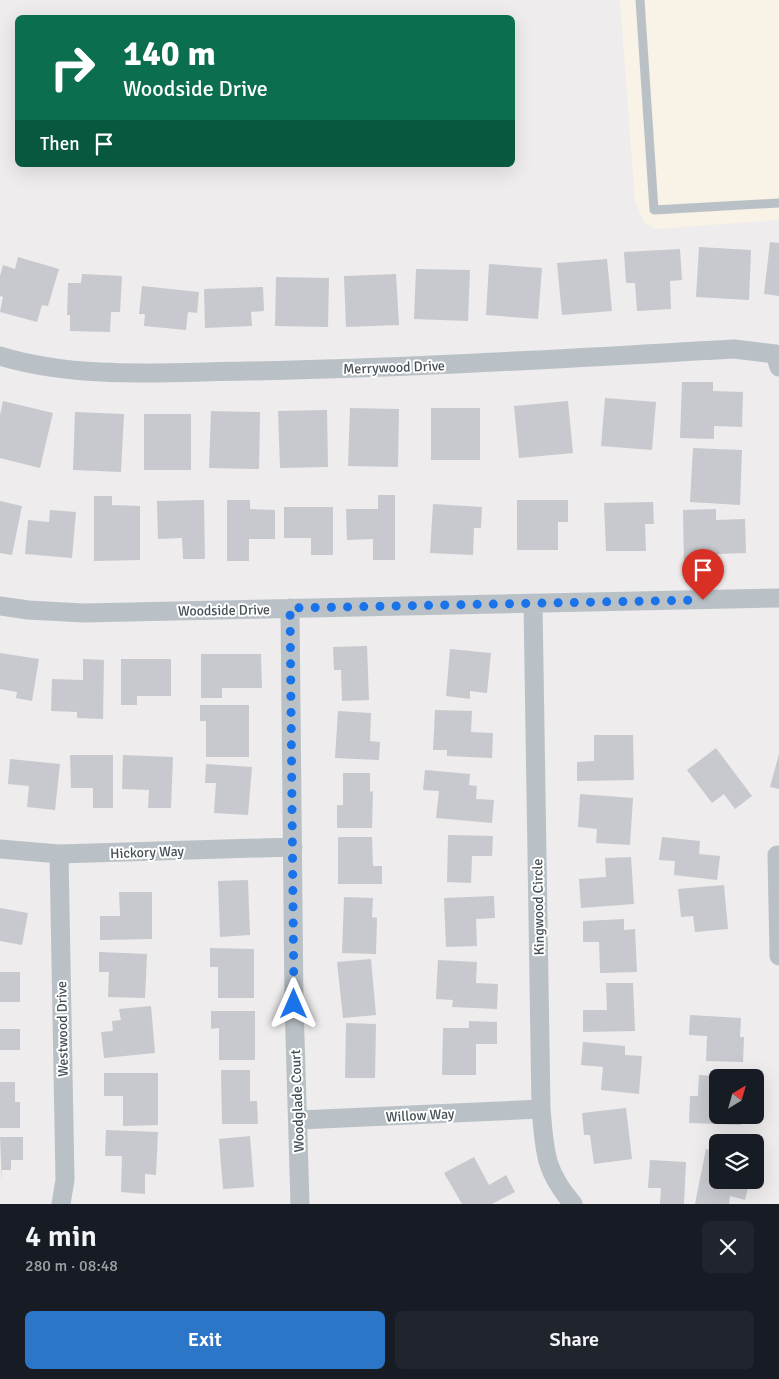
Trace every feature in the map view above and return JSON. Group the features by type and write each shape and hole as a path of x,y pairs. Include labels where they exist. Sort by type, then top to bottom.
{"street":[{"name":"Merrywood Drive","path":"0,356 60,370 134,373 371,369 734,349 775,354 779,367"},
{"name":"Woodside Drive","path":"0,606 28,610 84,613 779,598"},
{"name":"Kingwood Circle","path":"532,603 542,1109 546,1156 557,1186 573,1204"},
{"name":"Woodglade Court","path":"290,608 294,847 294,1004 300,1204"},
{"name":"Hickory Way","path":"0,849 59,854 294,847"},
{"name":"Westwood Drive","path":"59,854 66,1180 62,1204"},
{"path":"777,855 779,956"},
{"name":"Willow Way","path":"298,1120 542,1109"}],"lane":[{"path":"640,0 654,210 779,202"}],"shaded area":[{"path":"620,0 779,0 779,220 655,229 644,222 635,201"}],"building":[{"path":"770,242 779,243 779,296 764,294"},
{"path":"699,247 751,250 749,300 696,297"},
{"path":"680,249 682,280 670,281 671,309 637,311 635,283 626,283 624,252"},
{"path":"18,257 59,269 48,306 42,305 37,322 0,312 3,297 0,296 0,276 3,265 15,269"},
{"path":"607,259 612,311 562,315 557,263"},
{"path":"489,264 542,268 538,319 486,315"},
{"path":"416,269 470,270 468,321 414,319"},
{"path":"82,274 122,276 120,312 111,312 110,332 70,331 70,315 67,315 68,283 81,283"},
{"path":"396,274 399,325 346,327 344,276"},
{"path":"276,277 329,278 328,327 275,326"},
{"path":"142,286 199,292 197,313 188,312 186,330 144,326 145,314 139,314"},
{"path":"263,287 264,311 251,312 252,326 205,328 204,289"},
{"path":"682,382 713,382 713,391 743,392 742,427 714,426 714,439 680,438"},
{"path":"605,398 656,402 652,450 601,446"},
{"path":"3,401 53,413 40,468 0,458 0,415"},
{"path":"568,401 573,453 519,458 514,406"},
{"path":"350,408 399,409 398,467 348,466"},
{"path":"431,408 480,408 480,460 431,460"},
{"path":"327,410 328,467 280,468 278,411"},
{"path":"211,411 260,412 259,469 209,468"},
{"path":"75,412 124,414 121,472 73,470"},
{"path":"144,414 191,414 191,470 144,470"},
{"path":"693,448 742,450 740,505 690,502"},
{"path":"378,495 395,495 395,560 373,560 373,539 347,540 346,509 378,509"},
{"path":"94,496 112,496 112,505 140,506 140,560 94,561"},
{"path":"204,500 205,559 183,559 182,538 158,539 157,501"},
{"path":"227,500 250,500 250,509 275,510 275,539 249,539 249,561 227,561"},
{"path":"517,500 568,500 568,522 558,522 558,550 517,550"},
{"path":"0,501 22,506 12,555 0,553"},
{"path":"653,502 654,524 645,524 646,551 606,551 604,503"},
{"path":"433,504 482,507 481,528 474,528 473,555 430,553"},
{"path":"284,507 333,507 333,555 311,555 311,538 284,538"},
{"path":"716,509 716,520 745,519 746,553 717,554 717,566 684,567 683,510"},
{"path":"50,510 76,512 72,558 25,554 28,520 49,522"},
{"path":"367,646 369,700 342,701 341,670 334,670 333,647"},
{"path":"450,649 491,653 487,693 470,691 470,699 446,696"},
{"path":"0,653 39,659 32,701 16,698 17,692 0,689"},
{"path":"201,654 261,654 262,688 222,688 222,698 201,698"},
{"path":"83,659 104,660 103,719 77,718 77,712 51,711 52,679 83,680"},
{"path":"121,659 171,659 171,696 137,696 137,705 121,705"},
{"path":"200,705 249,705 249,757 206,757 206,721 200,721"},
{"path":"435,710 472,711 471,732 493,733 492,758 447,756 447,750 433,750"},
{"path":"338,711 371,713 370,741 380,742 379,760 335,758"},
{"path":"594,735 633,735 634,780 577,781 577,762 594,761"},
{"path":"716,748 752,796 735,809 724,794 712,803 687,770"},
{"path":"779,754 779,789 770,787"},
{"path":"70,755 113,755 113,808 93,808 93,788 71,788"},
{"path":"123,755 173,757 171,808 148,808 149,790 122,789"},
{"path":"10,759 60,764 55,810 27,807 29,786 8,784"},
{"path":"206,764 252,767 248,815 214,813 216,783 205,783"},
{"path":"425,770 470,774 469,785 477,786 476,799 494,800 492,823 436,818 439,791 423,790"},
{"path":"343,773 370,773 370,792 373,791 372,828 337,828 337,805 343,805"},
{"path":"580,794 633,798 630,845 596,843 597,829 578,827"},
{"path":"448,835 493,836 492,856 472,856 471,883 447,882"},
{"path":"338,837 372,837 373,866 382,866 382,884 338,884"},
{"path":"662,837 700,841 699,854 720,856 717,880 674,875 675,861 659,860"},
{"path":"631,857 634,904 581,908 579,879 606,877 605,858"},
{"path":"248,880 250,935 220,937 218,881"},
{"path":"724,885 728,929 695,932 693,916 681,917 678,889"},
{"path":"119,892 152,892 152,939 100,940 100,916 120,916"},
{"path":"494,896 495,918 476,919 477,946 446,947 444,898"},
{"path":"344,897 373,898 372,917 377,918 376,954 342,953"},
{"path":"0,908 28,913 22,945 0,941"},
{"path":"624,919 624,930 635,929 637,972 600,973 599,942 583,942 583,921"},
{"path":"210,948 254,949 254,998 218,998 218,967 210,967"},
{"path":"99,952 147,954 145,998 108,997 109,972 99,972"},
{"path":"371,959 376,1015 343,1018 337,962"},
{"path":"438,960 477,962 476,983 498,984 497,1009 452,1007 453,1000 436,999"},
{"path":"0,972 20,972 20,1002 0,1002"},
{"path":"606,983 633,983 635,1031 583,1032 583,1010 607,1010"},
{"path":"151,1006 155,1053 104,1058 101,1032 113,1031 112,1021 121,1020 119,1009"},
{"path":"211,1011 255,1011 255,1060 219,1060 219,1028 211,1029"},
{"path":"690,1015 741,1018 740,1037 744,1037 743,1062 706,1061 707,1036 689,1035"},
{"path":"469,1021 497,1022 497,1044 476,1044 476,1075 442,1075 443,1028 469,1028"},
{"path":"346,1023 376,1024 375,1078 345,1078"},
{"path":"0,1029 20,1029 20,1050 0,1050"},
{"path":"583,1042 625,1046 625,1055 642,1056 639,1094 601,1090 603,1067 581,1065"},
{"path":"221,1070 250,1070 250,1101 257,1101 258,1124 222,1124"},
{"path":"104,1073 158,1073 158,1125 123,1126 123,1096 104,1096"},
{"path":"699,1075 709,1076 709,1124 689,1123 690,1096 698,1096"},
{"path":"0,1082 15,1082 15,1102 20,1102 20,1128 0,1128"},
{"path":"626,1108 632,1159 594,1164 590,1135 584,1135 582,1113"},
{"path":"106,1130 158,1132 156,1175 145,1174 145,1194 121,1192 122,1156 105,1156"},
{"path":"250,1136 254,1187 223,1189 219,1139"},
{"path":"0,1137 23,1137 23,1160 11,1160 11,1170 2,1170 2,1183"},
{"path":"706,1149 709,1150 709,1189 748,1189 745,1200 730,1196 729,1204 695,1204"},
{"path":"474,1157 489,1185 506,1175 515,1192 492,1204 462,1204 444,1173"},
{"path":"650,1160 686,1162 684,1204 660,1204 661,1188 648,1188"}],"route":[{"path":"294,1004 294,847 290,608 703,600"}]}
